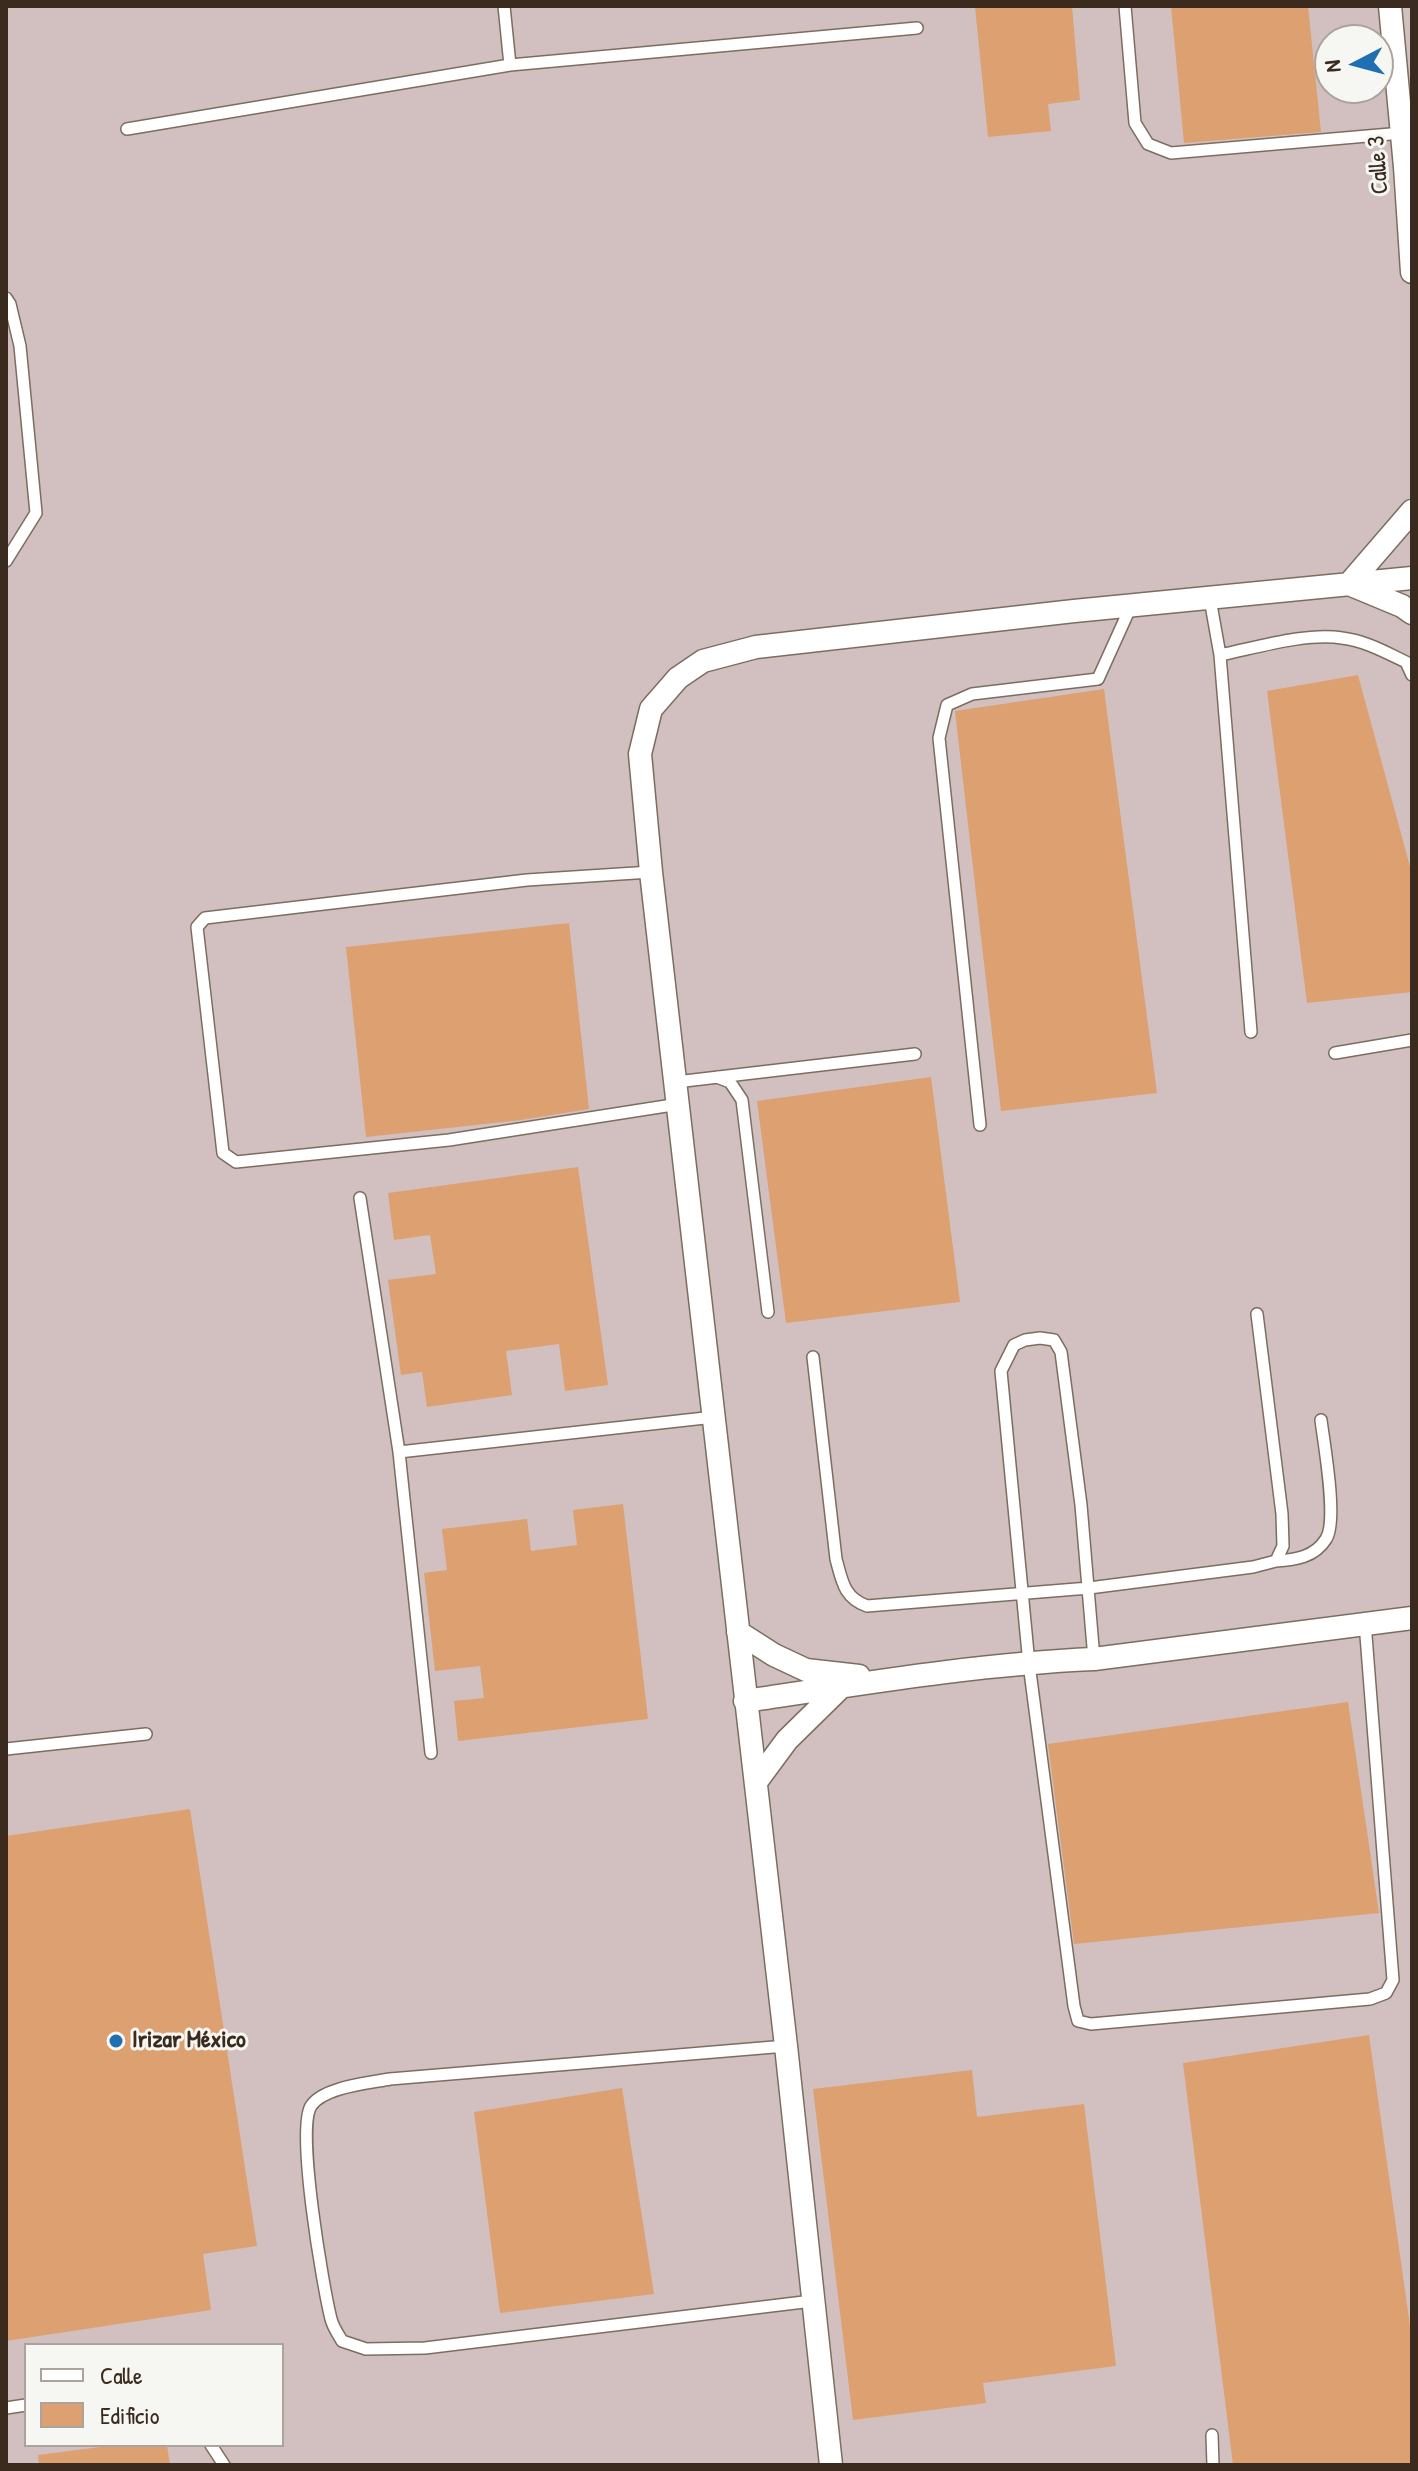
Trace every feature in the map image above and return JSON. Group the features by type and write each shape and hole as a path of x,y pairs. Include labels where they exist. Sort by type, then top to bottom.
{"street":[{"name":"Calle 3","path":"1390,6 1402,133 1409,170 1412,272"},
{"path":"1349,584 1412,511"},
{"path":"831,2465 651,872 640,754 651,709 678,678 703,661 756,647 1412,578"},
{"path":"1349,584 1412,613"},
{"path":"745,1701 888,1679 1094,1659 1412,1618"},
{"path":"738,1632 774,1655 806,1670 888,1679"},
{"path":"756,1782 787,1740 842,1686"}],"lane":[{"path":"504,6 510,65"},
{"path":"1125,6 1135,123 1148,144 1171,153 1402,133"},
{"path":"127,129 510,65 917,28"},
{"path":"6,298 20,346 36,513 6,561"},
{"path":"1210,599 1220,655 1251,1032"},
{"path":"980,1125 939,738 947,705 972,694 1098,679 1132,606"},
{"path":"1220,655 1304,639 1339,637 1368,644 1406,662 1412,675"},
{"path":"651,872 527,880 205,918 197,927 223,1153 236,1162 420,1143 624,1114 717,1077 915,1054"},
{"path":"1335,1053 1412,1040"},
{"path":"717,1077 730,1082 742,1100 768,1312"},
{"path":"360,1198 399,1452 431,1753"},
{"path":"1257,1314 1282,1514 1283,1546 1276,1561"},
{"path":"1094,1659 1081,1505 1061,1352 1054,1340 1025,1340 1014,1345 1001,1371 1007,1455 1029,1664 1078,2021 1091,2024 1370,1999 1386,1993 1393,1980 1365,1623"},
{"path":"813,1357 836,1559 843,1584 854,1601 867,1606 1089,1588 1253,1567 1296,1560 1311,1554 1327,1538 1332,1519 1321,1420"},
{"path":"399,1452 714,1417"},
{"path":"6,1749 146,1734"},
{"path":"786,2046 390,2079 330,2091 311,2106 305,2125 313,2218 332,2323 342,2341 366,2349 425,2348 812,2301"},
{"path":"1212,2435 1213,2465"},
{"path":"212,2447 224,2465"}],"shaded area":[{"path":"6,6 1412,6 1412,2465 6,2465"}],"building":[{"path":"975,6 1072,6 1080,100 1048,104 1051,131 988,137"},
{"path":"1171,6 1308,6 1314,64 1314,104 1318,104 1321,132 1184,143"},
{"path":"1358,675 1412,874 1412,992 1307,1003 1267,691"},
{"path":"1104,689 1157,1093 1001,1111 955,711"},
{"path":"569,923 589,1109 521,1120 366,1137 346,947"},
{"path":"931,1077 960,1302 786,1323 757,1101"},
{"path":"578,1167 608,1385 565,1391 559,1344 506,1351 512,1395 427,1407 422,1372 401,1375 388,1280 436,1274 430,1235 394,1240 388,1193"},
{"path":"623,1504 648,1719 458,1741 454,1701 484,1698 480,1666 435,1671 424,1573 447,1570 442,1529 527,1519 531,1551 577,1545 573,1510"},
{"path":"1348,1702 1379,1913 1074,1944 1048,1744"},
{"name":"Irizar México","path":"190,1809 257,2246 203,2254 211,2310 6,2341 6,1836"},
{"path":"1369,2035 1412,2340 1412,2465 1233,2465 1183,2063"},
{"path":"972,2070 977,2117 1084,2104 1116,2366 983,2383 986,2403 853,2420 813,2089"},
{"path":"622,2088 654,2294 500,2313 474,2112"},
{"path":"100,2447 167,2447 170,2465 39,2465 38,2455"}],"place":[{"name":"Irizar México","path":"116,2041"}]}
